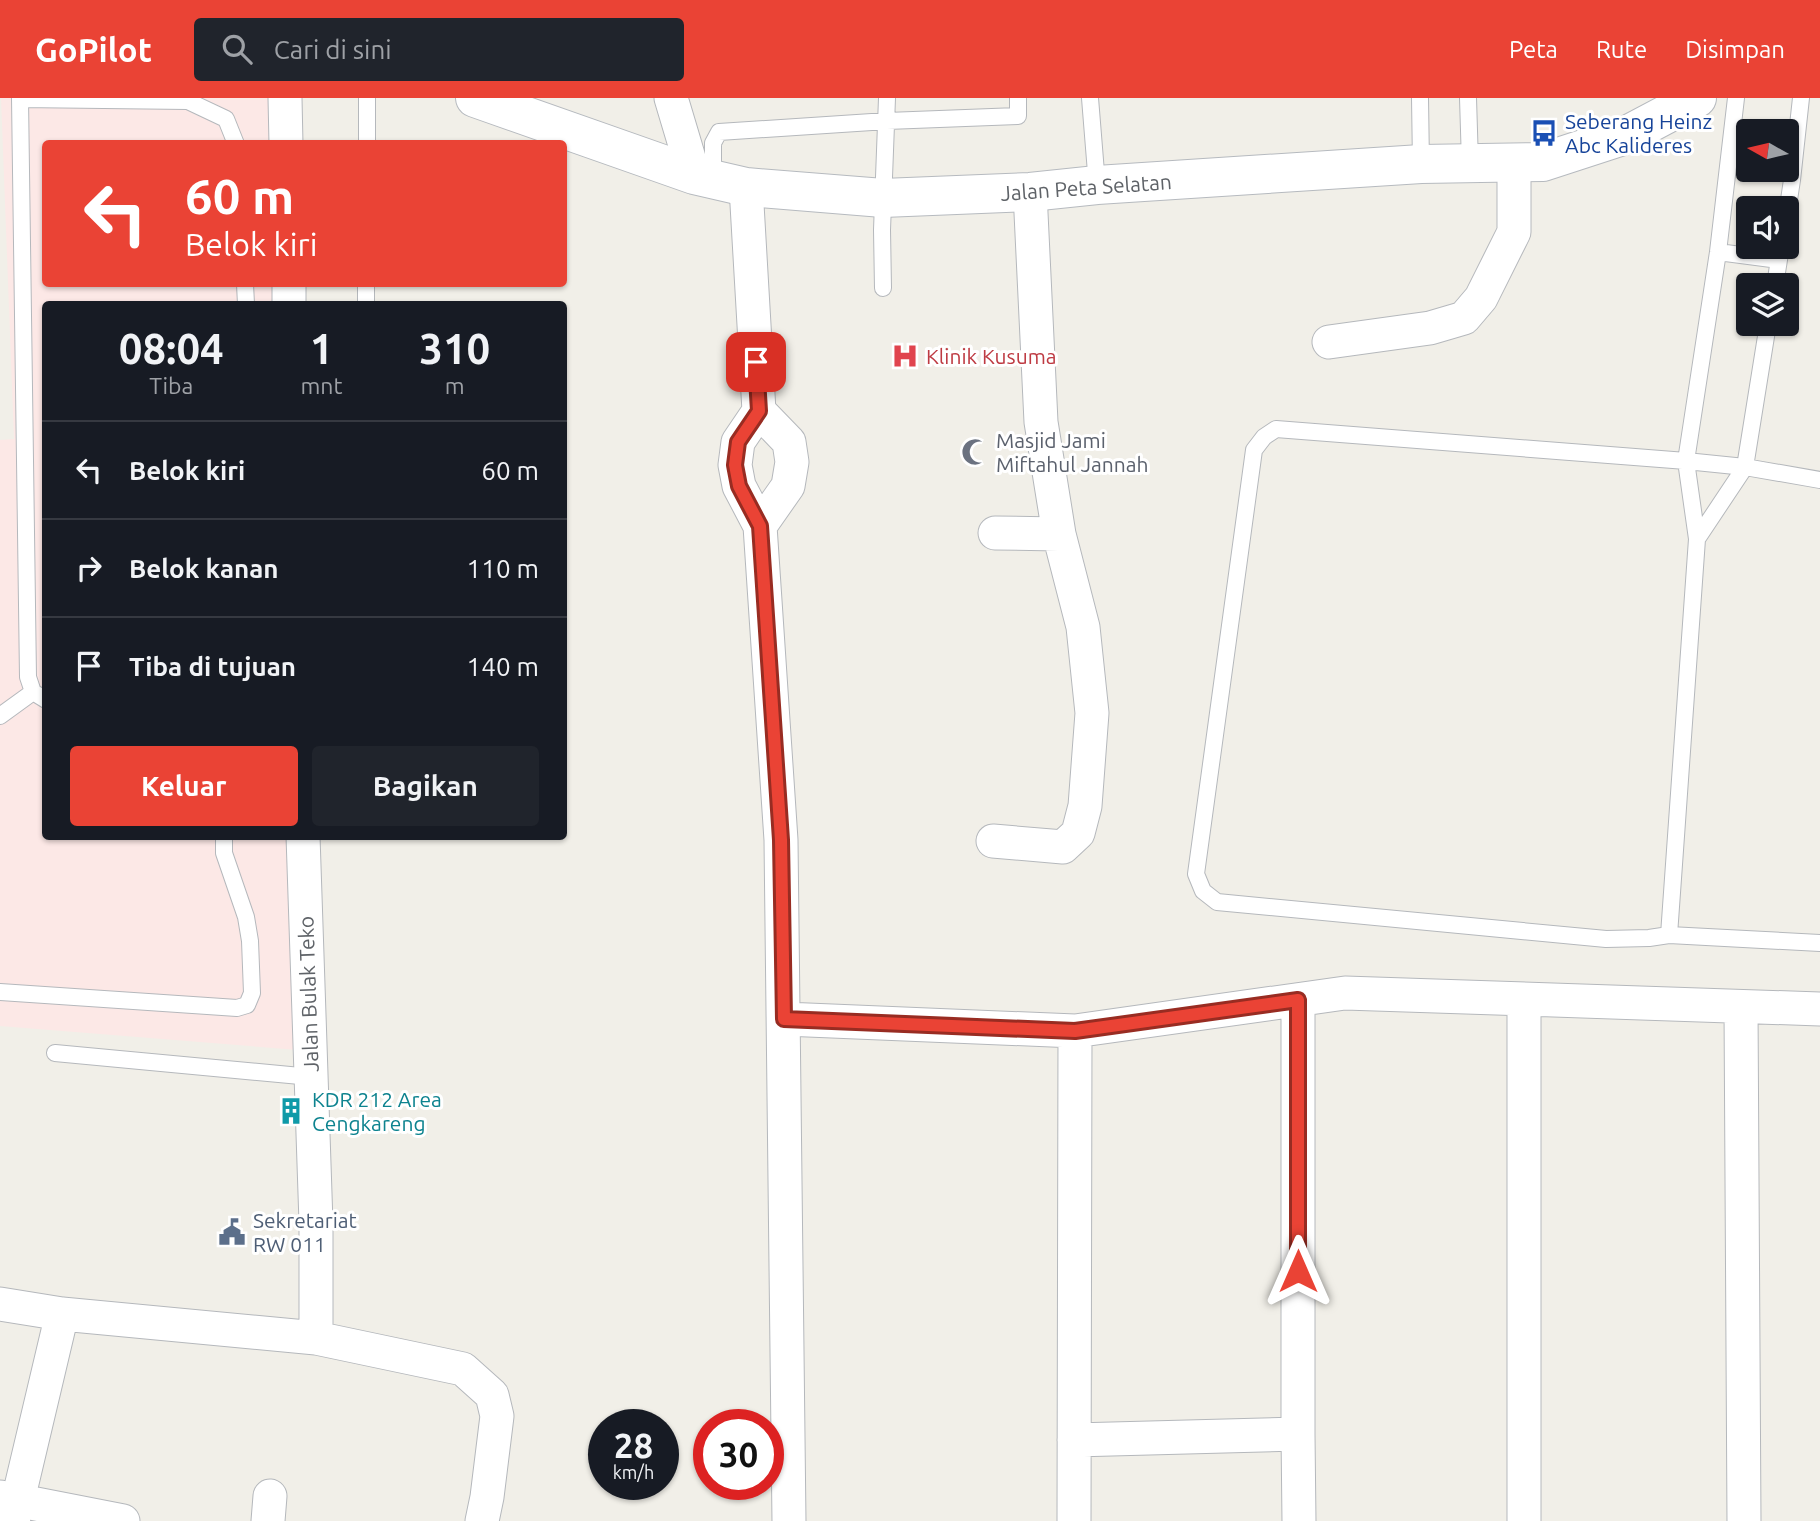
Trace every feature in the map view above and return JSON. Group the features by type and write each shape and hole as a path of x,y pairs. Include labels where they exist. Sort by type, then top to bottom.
{"main road":[{"name":"Jalan Peta Selatan","path":"475,98 710,166 883,198 1030,192 1097,185 1421,164 1543,162 1629,134 1698,98"}],"street":[{"path":"285,98 286,140"},
{"path":"671,98 710,166 759,411 789,442 792,462 788,486 760,526"},
{"path":"1329,342 1430,328 1464,318 1481,298 1514,232 1514,162"},
{"path":"993,841 1063,847 1078,833 1084,806 1092,713 1083,627 1059,534 1041,422 1030,192"},
{"path":"759,411 738,442 735,465 739,486 760,526 781,840 789,1521"},
{"path":"995,533 1059,534"},
{"name":"Jalan Bulak Teko","path":"303,840 316,1223 316,1338"},
{"path":"784,1019 1075,1031 1345,993 1820,1009"},
{"path":"1524,999 1524,1521"},
{"path":"1298,1000 1299,1521"},
{"path":"1741,1007 1744,1521"},
{"path":"1074,1521 1075,1031"},
{"path":"0,1304 62,1314 316,1338 463,1369 492,1395 497,1416 482,1521"},
{"path":"62,1314 10,1506 123,1521"},
{"path":"1074,1440 1297,1434"}],"lane":[{"path":"367,140 368,98"},
{"path":"883,288 887,98"},
{"path":"710,166 719,132 1018,116 1018,98"},
{"path":"1090,98 1097,185"},
{"path":"1420,98 1421,164"},
{"path":"1468,98 1470,163"},
{"path":"1670,935 1697,539 1686,461 1718,252 1736,98"},
{"path":"1790,196 1801,98"},
{"path":"0,716 39,696 28,677 20,99 188,101 226,119 234,140"},
{"path":"1718,252 1736,252"},
{"path":"1697,539 1745,467 1767,336"},
{"path":"1820,480 1745,467 1686,461 1276,429 1264,437 1255,450 1196,874 1203,891 1217,902 1606,939 1670,935 1820,943"},
{"path":"0,992 237,1007 247,1004 252,993 250,941 246,917 224,853 224,840"},
{"path":"55,1053 311,1077"}],"shaded area":[{"path":"1,98 281,98 281,140 42,140 42,287 282,287 282,301 42,301 42,840 290,840 298,1050 0,1026 0,440 14,439"}],"place":[{"name":"Seberang Heinz Abc Kalideres","path":"1544,133"},
{"name":"Klinik Kusuma","path":"905,356"},
{"name":"Masjid Jami Miftahul Jannah","path":"975,452"},
{"name":"KDR 212 Area Cengkareng","path":"291,1111"},
{"name":"Sekretariat RW 011","path":"232,1232"}],"route":[{"path":"756,362 759,411 738,442 735,465 739,486 760,526 781,840 784,1019 1075,1031 1298,1000 1298,1271"}]}
